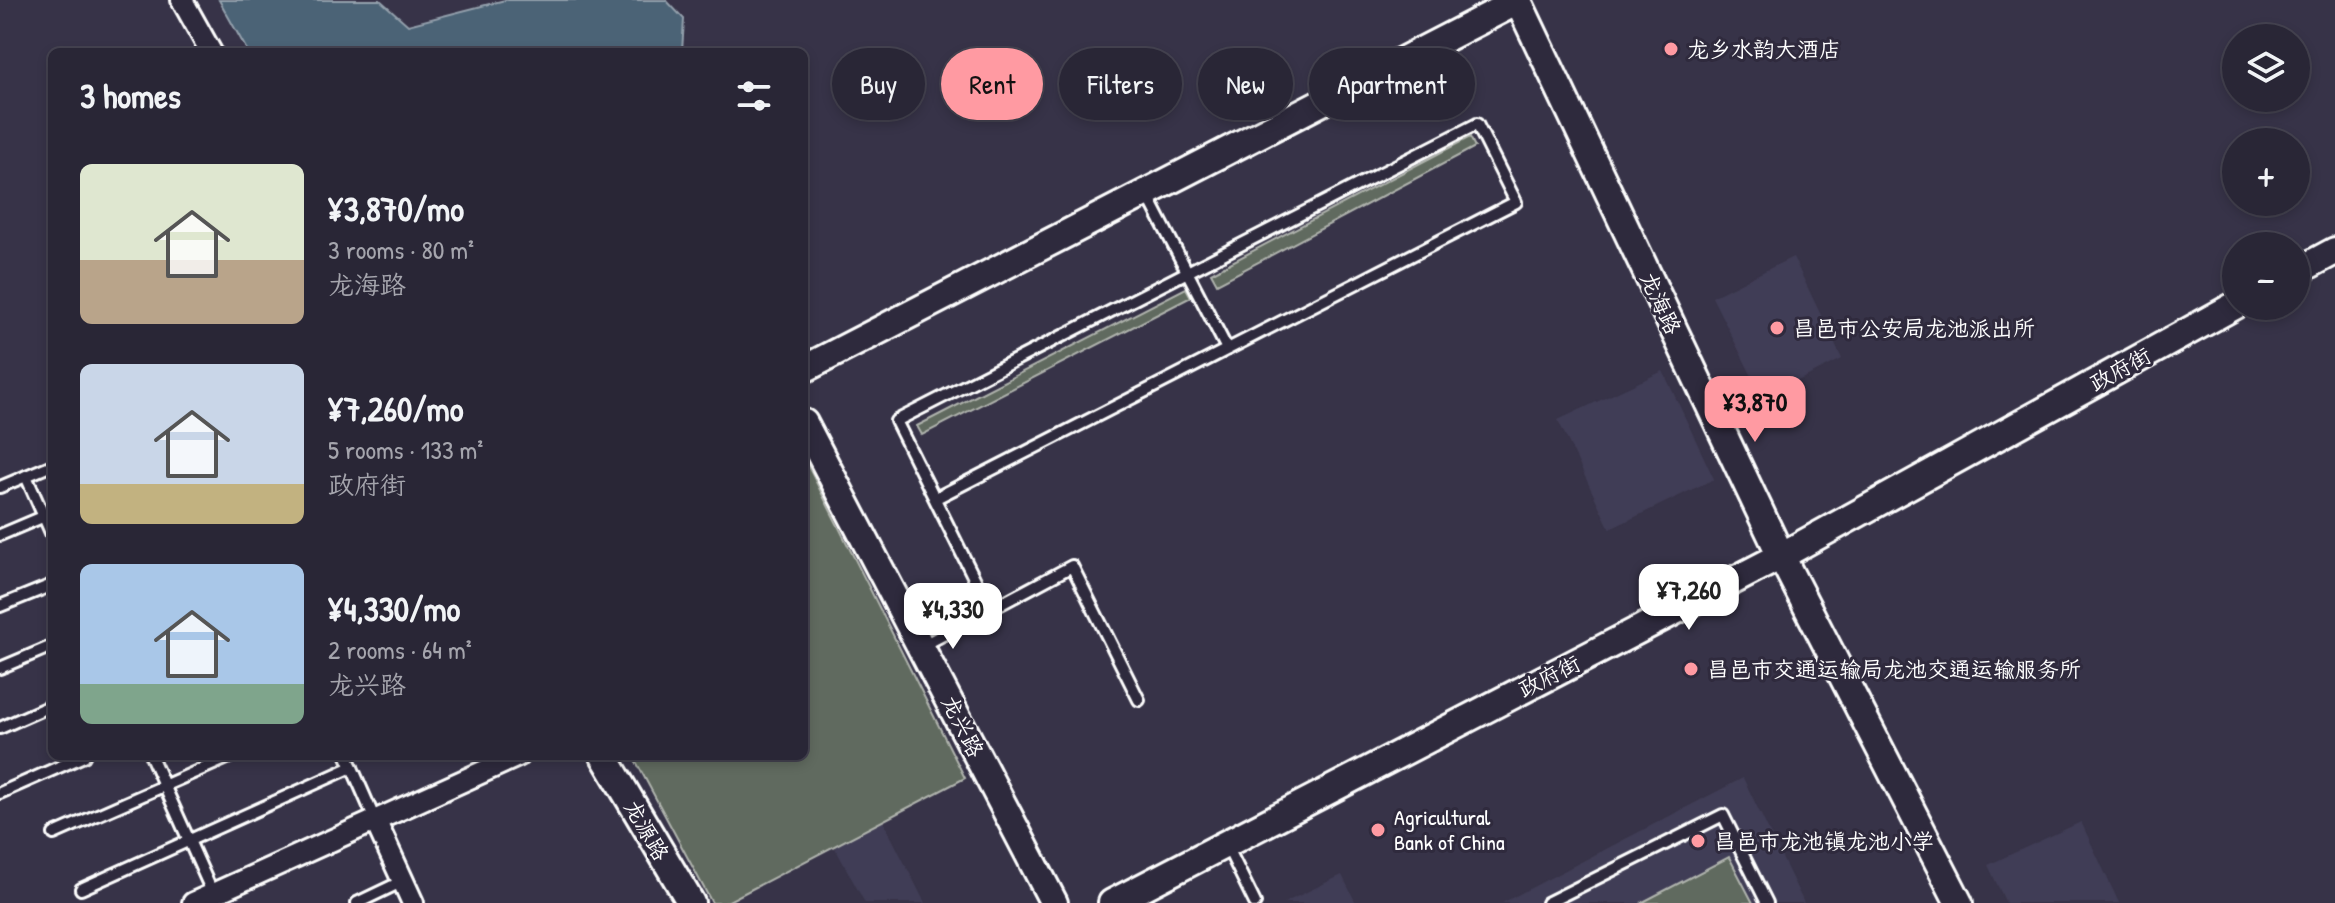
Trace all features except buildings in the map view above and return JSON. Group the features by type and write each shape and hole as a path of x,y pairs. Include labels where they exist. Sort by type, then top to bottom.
{"street":[{"path":"182,0 209,48"},
{"path":"808,367 1518,0"},
{"name":"龙海路","path":"1518,0 1781,556 1959,903"},
{"path":"2310,266 2333,257"},
{"name":"政府街","path":"1112,903 1781,556 2222,313"},
{"name":"龙兴路","path":"808,431 1054,903"},
{"path":"199,901 509,760"},
{"name":"龙源路","path":"606,760 691,903"},
{"path":"375,820 413,903"}],"lane":[{"path":"936,498 1516,202 1477,124 896,421 990,610"},
{"path":"1146,193 1227,349"},
{"path":"0,487 48,467"},
{"path":"0,535 48,515 26,476"},
{"path":"922,646 1072,566 1139,700"},
{"path":"0,606 48,587"},
{"path":"0,668 48,648"},
{"path":"0,728 48,707"},
{"path":"0,793 75,760"},
{"path":"153,760 189,840 199,901"},
{"path":"54,834 223,760"},
{"path":"349,760 375,820"},
{"path":"81,889 352,767"},
{"path":"1547,903 1723,815 1767,903"},
{"path":"1226,844 1255,903"},
{"path":"357,903 403,881"}],"shaded area":[{"name":"昌邑市公安局龙池派出所","path":"1793,257 1842,359 1763,398 1712,297"},
{"path":"1663,371 1714,479 1610,529 1558,420"},
{"name":"昌邑市龙池镇龙池小学","path":"1743,778 1804,903 1502,903"},
{"path":"883,821 925,903 865,903 834,846"},
{"path":"2081,822 2119,903 2006,903 1988,865"},
{"path":"1342,875 1356,903 1284,903"}],"green space":[{"path":"1470,137 1475,147 1217,284 1211,273"},
{"path":"1186,288 1191,297 922,435 917,426"},
{"path":"808,466 965,778 725,903 712,903 635,760 808,760"},
{"path":"1729,857 1753,903 1641,903"}],"water":[{"path":"219,0 380,0 408,25 505,0 666,0 684,19 682,48 246,48"}],"place":[{"name":"龙乡水韵大酒店","path":"1671,49"},
{"name":"昌邑市公安局龙池派出所","path":"1777,328"},
{"name":"昌邑市交通运输局龙池交通运输服务所","path":"1691,669"},
{"name":"Agricultural Bank of China","path":"1378,830"},
{"name":"昌邑市龙池镇龙池小学","path":"1698,841"}]}
